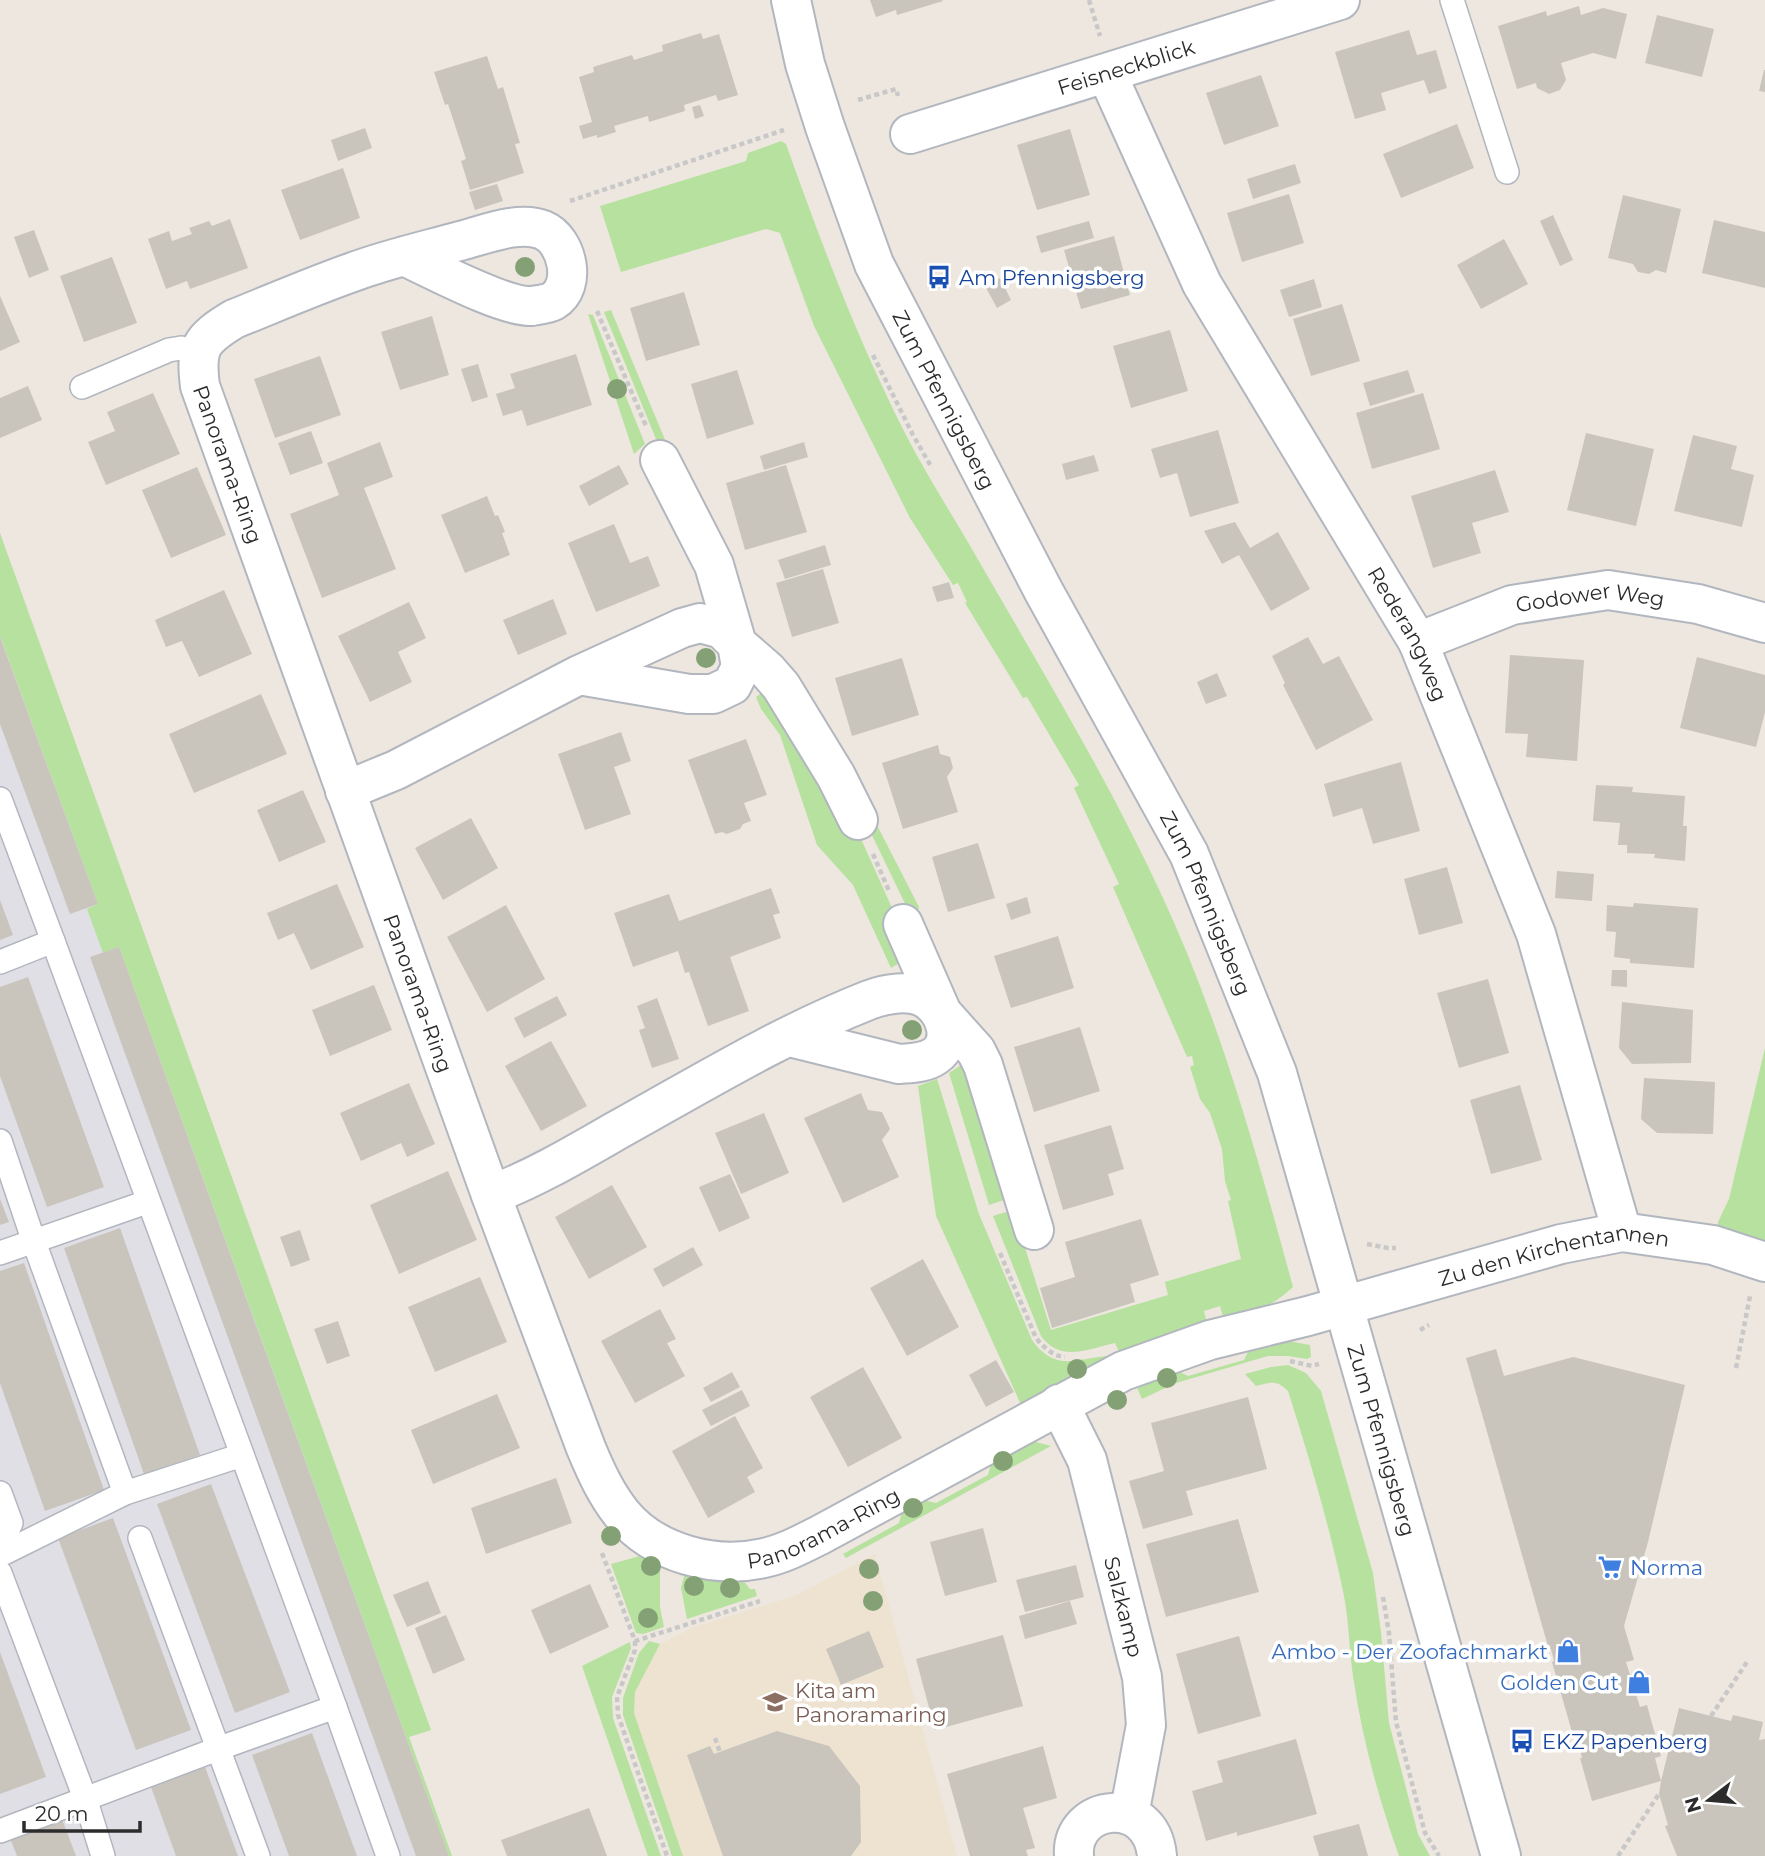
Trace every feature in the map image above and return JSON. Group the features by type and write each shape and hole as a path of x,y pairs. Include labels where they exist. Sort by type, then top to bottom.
{"street":[{"name":"Zum Pfennigsberg","path":"791,0 805,64 874,264 1043,590 1189,854 1277,1073 1325,1311 1501,1856"},
{"name":"Feisneckblick","path":"910,134 1340,0"},
{"name":"Rederangweg","path":"1107,74 1202,284 1418,642 1536,934 1622,1232"},
{"path":"199,352 204,341 234,319 354,272 499,231 527,227 545,231 563,248 567,269 586,304"},
{"path":"404,256 507,303 530,306 552,301 586,304"},
{"name":"Panorama-Ring","path":"199,352 200,386 491,1195 602,1486 623,1516 650,1539 705,1560 737,1562 765,1558 792,1549 1123,1371 1210,1340 1325,1311"},
{"path":"579,675 690,695 713,694 732,685 741,667 714,565 656,449"},
{"name":"Godower Weg","path":"1418,642 1512,605 1608,590 1698,604 1765,624"},
{"path":"345,791 396,770 579,675 682,628 701,623 722,629 781,686 836,776 858,820"},
{"path":"790,1037 900,1064 917,1063 934,1057 944,1047 947,1032 942,1013 903,923"},
{"path":"491,1195 537,1175 790,1037 871,999 908,993 925,998 942,1013 975,1051 983,1065 1034,1230"},
{"name":"Zu den Kirchentannen","path":"1325,1311 1561,1244 1622,1232 1713,1245 1754,1285"},
{"name":"Salzkamp","path":"1059,1404 1087,1460 1142,1677 1146,1725 1129,1815"},
{"path":"1074,1856 1076,1838 1092,1819 1117,1812 1141,1821 1156,1844 1157,1856"}],"lane":[{"path":"1452,0 1507,172"},
{"path":"82,387 169,350 181,348 199,352"},
{"path":"0,799 388,1856"},
{"path":"0,962 53,941"},
{"path":"0,1140 125,1493"},
{"path":"0,1253 147,1202"},
{"path":"0,1555 125,1493 242,1455"},
{"path":"0,1493 11,1523 0,1546"},
{"path":"140,1538 258,1856"},
{"path":"0,1573 85,1798 103,1856"},
{"path":"0,1831 335,1707"}],"path":[{"path":"545,231 572,199 788,129"},
{"path":"586,304 656,449"},
{"path":"871,351 934,471"},
{"path":"858,820 903,923"},
{"path":"1736,1368 1754,1285"},
{"path":"1324,1376 1325,1311"},
{"path":"1420,1330 1431,1323"},
{"path":"1381,1585 1389,1633 1396,1722 1425,1833 1439,1856"},
{"path":"635,1641 635,1650 617,1697 618,1715 667,1856"},
{"path":"1711,1716 1747,1662"},
{"path":"715,1738 720,1752"},
{"path":"1618,1856 1659,1794"}],"shaded area":[{"path":"0,625 431,1730 409,1737 452,1856 0,1856"},
{"name":"Kita am Panoramaring","path":"875,1554 957,1856 683,1856 634,1713 635,1692 660,1644 692,1628 797,1595"}],"green space":[{"path":"781,141 786,144 856,327 906,435 1095,763 1184,945 1236,1090 1293,1287 1261,1308 1224,1320 1220,1306 1204,1311 1207,1324 1120,1354 1115,1343 1085,1351 1066,1352 1049,1344 1041,1336 993,1216 1013,1210 1051,1330 1168,1295 1165,1282 1241,1259 1228,1201 1231,1200 1225,1181 1222,1149 1210,1113 1200,1099 1190,1067 1194,1065 1192,1056 1187,1057 1113,887 1119,884 1074,788 1079,785 1027,697 1023,698 965,603 967,602 958,583 953,585 910,518 814,326 780,233 766,229 621,272 600,206 746,161 748,153"},
{"path":"611,310 668,447 656,439 604,312"},
{"path":"588,314 593,315 645,444 634,454"},
{"path":"0,533 431,1730 409,1737 452,1856 449,1856 119,947 103,953 87,909 98,904 0,636"},
{"path":"762,693 773,696 853,821 897,919 906,959 891,968 853,885 817,845 780,735 761,709 756,697"},
{"path":"862,796 919,907 917,915 912,918 855,800"},
{"path":"1765,1048 1765,1262 1713,1245 1718,1222 1729,1199"},
{"path":"964,1063 1010,1198 989,1205 949,1073"},
{"path":"937,1079 979,1214 1032,1340 1050,1357 1058,1360 1076,1361 1109,1356 1022,1407 936,1216 918,1086"},
{"path":"1267,1341 1310,1345 1311,1357 1268,1356 1176,1383 1142,1399 1135,1383 1172,1368 1188,1376 1244,1360 1252,1344"},
{"path":"1288,1365 1306,1373 1321,1391 1373,1573 1389,1723 1418,1834 1430,1856 1399,1856 1384,1812 1361,1722 1345,1602 1337,1566 1288,1391 1274,1383 1256,1386 1245,1374"},
{"path":"1027,1442 1051,1446 846,1558 843,1554 899,1523 903,1508 918,1499 936,1503 988,1475 993,1458"},
{"path":"647,1554 660,1563 660,1607 664,1627 643,1634 636,1633 611,1564"},
{"path":"685,1572 741,1578 750,1589 755,1589 757,1596 687,1619 681,1588"},
{"path":"649,1641 660,1644 635,1692 634,1713 683,1856 672,1856 623,1715 623,1698 639,1653"},
{"path":"630,1642 631,1648 612,1697 613,1718 661,1856 648,1856 582,1666"}],"building":[{"path":"870,0 943,1 897,15 896,10 876,17"},
{"path":"1579,6 1581,15 1603,8 1627,14 1616,59 1593,53 1561,63 1566,80 1560,90 1549,94 1537,88 1536,83 1517,89 1498,26 1546,11 1547,16"},
{"path":"1657,15 1714,29 1702,77 1645,63"},
{"path":"1409,30 1417,55 1436,50 1447,88 1429,94 1424,80 1381,93 1386,110 1355,119 1335,52"},
{"path":"701,33 703,39 719,34 738,95 718,101 716,95 684,105 685,111 649,122 648,116 614,126 616,132 583,139 579,126 592,122 579,77 594,72 593,67 632,55 634,60 663,51 662,45"},
{"path":"487,56 498,89 503,87 520,143 515,144 524,173 470,190 461,161 466,159 434,72"},
{"path":"1765,70 1765,92 1759,91"},
{"path":"1261,75 1279,126 1224,145 1206,93"},
{"path":"700,105 704,116 695,119 692,107"},
{"path":"1457,124 1474,168 1401,198 1383,154"},
{"path":"365,128 372,148 338,161 331,140"},
{"path":"1070,129 1090,195 1037,210 1017,145"},
{"path":"1295,164 1301,183 1253,199 1247,179"},
{"path":"343,168 360,218 300,240 281,190"},
{"path":"497,184 503,201 475,210 469,192"},
{"path":"1289,194 1304,243 1242,262 1227,213"},
{"path":"1623,195 1681,209 1666,273 1656,270 1649,274 1638,272 1633,264 1608,258"},
{"path":"1553,215 1573,260 1560,266 1540,221"},
{"path":"230,219 248,268 190,289 187,281 166,289 148,239 169,231 172,241 192,234 189,228 209,221 212,226"},
{"path":"1714,220 1765,232 1765,288 1702,273"},
{"path":"1089,221 1094,238 1041,253 1036,236"},
{"path":"34,230 49,270 29,278 14,237"},
{"path":"1114,236 1130,295 1081,309 1064,250"},
{"path":"1504,239 1528,284 1481,309 1457,265"},
{"path":"112,257 137,323 84,342 60,276"},
{"path":"1000,278 1011,300 997,308 985,286"},
{"path":"1314,279 1322,307 1289,317 1280,290"},
{"path":"684,292 700,345 646,361 630,308"},
{"path":"0,296 20,342 0,351"},
{"path":"1342,304 1360,361 1311,376 1293,319"},
{"path":"432,316 449,375 400,390 381,332"},
{"path":"1170,330 1188,391 1131,408 1113,346"},
{"path":"576,354 592,405 527,426 522,410 503,416 496,394 515,388 510,374"},
{"path":"320,356 341,415 275,438 254,379"},
{"path":"478,364 488,397 472,402 461,369"},
{"path":"737,370 754,424 707,439 691,384"},
{"path":"1408,370 1415,392 1370,406 1363,383"},
{"path":"28,386 42,420 0,438 0,398"},
{"path":"153,393 180,454 106,485 88,442 115,431 107,412"},
{"path":"1423,393 1440,449 1372,469 1356,413"},
{"path":"1218,430 1239,503 1190,517 1177,473 1160,478 1151,449"},
{"path":"311,431 323,463 290,475 278,443"},
{"path":"1586,433 1654,449 1636,526 1567,510"},
{"path":"1693,435 1737,446 1731,469 1754,475 1742,527 1674,511"},
{"path":"380,442 393,477 364,488 396,569 322,598 290,514 339,495 327,463"},
{"path":"804,442 808,457 764,470 760,456"},
{"path":"1094,455 1099,471 1066,480 1062,464"},
{"path":"619,465 629,484 589,506 579,486"},
{"path":"786,465 807,532 745,550 726,483"},
{"path":"197,467 226,535 171,558 142,490"},
{"path":"1495,470 1509,512 1472,523 1481,553 1433,568 1411,496"},
{"path":"487,496 505,532 502,533 510,555 465,573 441,515"},
{"path":"1235,522 1250,548 1278,532 1310,589 1271,611 1239,555 1222,564 1204,531"},
{"path":"614,524 630,563 648,556 660,586 596,612 568,543"},
{"path":"825,545 831,565 785,579 778,560"},
{"path":"823,569 839,623 792,637 776,583"},
{"path":"949,582 954,598 937,602 932,587"},
{"path":"224,590 252,654 199,677 182,641 166,647 155,620"},
{"path":"553,599 567,634 518,655 503,620"},
{"path":"409,602 426,638 398,652 412,682 370,702 338,636"},
{"path":"0,637 98,904 70,914 0,724"},
{"path":"1308,637 1323,664 1339,656 1373,720 1316,750 1283,685 1285,683 1272,656"},
{"path":"1510,655 1584,660 1577,761 1526,757 1528,734 1505,733"},
{"path":"1697,657 1765,675 1765,712 1756,747 1680,728"},
{"path":"902,658 919,715 852,736 835,678"},
{"path":"1217,673 1227,696 1206,704 1197,682"},
{"path":"261,694 287,754 194,793 169,734"},
{"path":"621,732 631,761 614,767 631,814 585,830 558,754"},
{"path":"746,739 767,795 744,803 751,821 727,834 715,834 688,760"},
{"path":"938,745 940,754 950,757 953,768 947,777 958,812 903,829 882,763"},
{"path":"1401,762 1420,831 1373,844 1362,808 1333,817 1324,784"},
{"path":"1596,785 1633,787 1632,792 1685,796 1685,861 1654,858 1655,854 1627,853 1627,845 1618,845 1620,823 1593,821"},
{"path":"303,790 326,842 279,862 257,810"},
{"path":"471,818 498,868 443,900 415,848"},
{"path":"978,843 995,898 948,912 932,857"},
{"path":"1447,867 1463,923 1419,935 1404,879"},
{"path":"1557,871 1594,874 1592,901 1555,898"},
{"path":"337,884 364,947 311,970 294,933 278,940 267,913"},
{"path":"771,888 780,913 773,915 781,938 730,957 749,1011 708,1026 689,972 685,973 678,951 633,967 614,913 669,894 679,921"},
{"path":"1027,897 1031,913 1011,920 1006,904"},
{"path":"0,900 13,935 0,940"},
{"path":"1634,903 1698,908 1694,968 1630,963 1630,959 1614,957 1616,932 1606,931 1607,905 1633,907"},
{"path":"506,905 545,979 487,1012 447,937"},
{"path":"1058,936 1074,988 1011,1008 994,956"},
{"path":"119,947 449,1856 416,1856 90,957"},
{"path":"1612,970 1627,970 1627,987 1611,986"},
{"path":"28,977 104,1187 47,1207 0,1076 0,987"},
{"path":"1488,979 1509,1053 1459,1068 1437,993"},
{"path":"374,985 392,1030 330,1056 312,1010"},
{"path":"557,996 567,1015 524,1038 514,1018"},
{"path":"657,998 679,1059 652,1068 639,1030 645,1028 637,1006"},
{"path":"1622,1002 1693,1010 1691,1063 1632,1064 1619,1048"},
{"path":"1080,1027 1100,1091 1034,1112 1014,1047"},
{"path":"551,1041 587,1106 541,1131 505,1066"},
{"path":"1644,1078 1715,1082 1713,1134 1657,1133 1641,1119"},
{"path":"409,1083 435,1144 407,1157 401,1143 361,1161 340,1113"},
{"path":"1520,1085 1542,1160 1491,1174 1470,1100"},
{"path":"861,1093 868,1110 882,1112 890,1129 882,1140 899,1177 843,1203 804,1118"},
{"path":"764,1113 789,1173 741,1194 715,1133"},
{"path":"1111,1125 1124,1169 1108,1174 1114,1195 1063,1210 1044,1145"},
{"path":"448,1171 477,1240 399,1274 370,1205"},
{"path":"730,1174 750,1218 719,1232 699,1187"},
{"path":"612,1185 647,1247 589,1279 555,1217"},
{"path":"0,1199 9,1222 0,1225"},
{"path":"1141,1219 1159,1275 1130,1284 1135,1302 1052,1328 1040,1288 1075,1277 1065,1242"},
{"path":"120,1228 200,1455 144,1474 64,1248"},
{"path":"300,1230 310,1260 291,1267 280,1237"},
{"path":"693,1247 703,1265 663,1287 653,1269"},
{"path":"923,1259 959,1327 907,1356 870,1288"},
{"path":"24,1263 104,1490 45,1511 0,1383 0,1271"},
{"path":"480,1277 507,1342 435,1372 408,1307"},
{"path":"660,1309 676,1339 667,1343 685,1376 635,1403 601,1341"},
{"path":"338,1321 350,1356 327,1364 314,1329"},
{"path":"1496,1349 1504,1376 1573,1357 1685,1385 1648,1542 1624,1626 1634,1660 1626,1662 1640,1707 1647,1705 1661,1756 1655,1758 1661,1781 1592,1801 1579,1745 1576,1746 1552,1662 1551,1649 1549,1650 1466,1358"},
{"path":"996,1360 1014,1392 986,1407 969,1375"},
{"path":"863,1367 902,1438 848,1467 810,1397"},
{"path":"732,1372 740,1387 711,1402 703,1388"},
{"path":"742,1390 750,1406 711,1426 702,1410"},
{"path":"497,1394 520,1448 433,1484 411,1430"},
{"path":"1248,1397 1267,1469 1186,1491 1193,1515 1143,1529 1129,1481 1164,1471 1151,1423"},
{"path":"735,1416 763,1468 747,1477 755,1492 708,1518 672,1451"},
{"path":"556,1478 572,1523 486,1554 471,1508"},
{"path":"211,1484 290,1692 235,1713 157,1504"},
{"path":"113,1518 191,1730 136,1750 58,1538"},
{"path":"1238,1519 1259,1592 1166,1617 1146,1544"},
{"path":"983,1528 997,1582 945,1596 930,1542"},
{"path":"1076,1565 1084,1597 1025,1612 1016,1580"},
{"path":"428,1581 441,1613 407,1627 393,1595"},
{"path":"590,1584 609,1627 550,1654 531,1610"},
{"path":"1070,1601 1077,1624 1025,1639 1019,1616"},
{"path":"446,1615 465,1660 433,1674 415,1628"},
{"path":"869,1631 884,1667 841,1685 826,1649"},
{"path":"1003,1635 1023,1706 935,1730 916,1659"},
{"path":"1239,1636 1261,1716 1198,1734 1176,1654"},
{"path":"0,1652 46,1777 0,1794"},
{"path":"1679,1708 1731,1721 1733,1715 1763,1722 1759,1740 1765,1739 1765,1856 1677,1856 1665,1826 1668,1825 1659,1794"},
{"path":"777,1731 829,1746 860,1786 861,1842 851,1856 723,1856 687,1755 710,1746 714,1754"},
{"path":"312,1733 357,1856 289,1856 252,1755"},
{"path":"1296,1739 1317,1814 1237,1836 1237,1832 1206,1841 1192,1791 1223,1782 1217,1761"},
{"path":"1043,1746 1057,1798 1023,1808 1035,1848 1026,1850 1028,1856 970,1856 947,1774"},
{"path":"205,1767 238,1856 176,1856 151,1787"},
{"path":"589,1808 607,1856 507,1856 501,1840"},
{"path":"62,1819 76,1856 17,1856 10,1838"},
{"path":"1359,1824 1368,1856 1319,1856 1313,1836"}],"place":[{"name":"Am Pfennigsberg","path":"939,277"},
{"name":"Norma","path":"1610,1567"},
{"name":"Ambo - Der Zoofachmarkt","path":"1568,1651"},
{"name":"Golden Cut","path":"1639,1682"},
{"name":"Kita am Panoramaring","path":"775,1702"},
{"name":"EKZ Papenberg","path":"1522,1741"}]}
